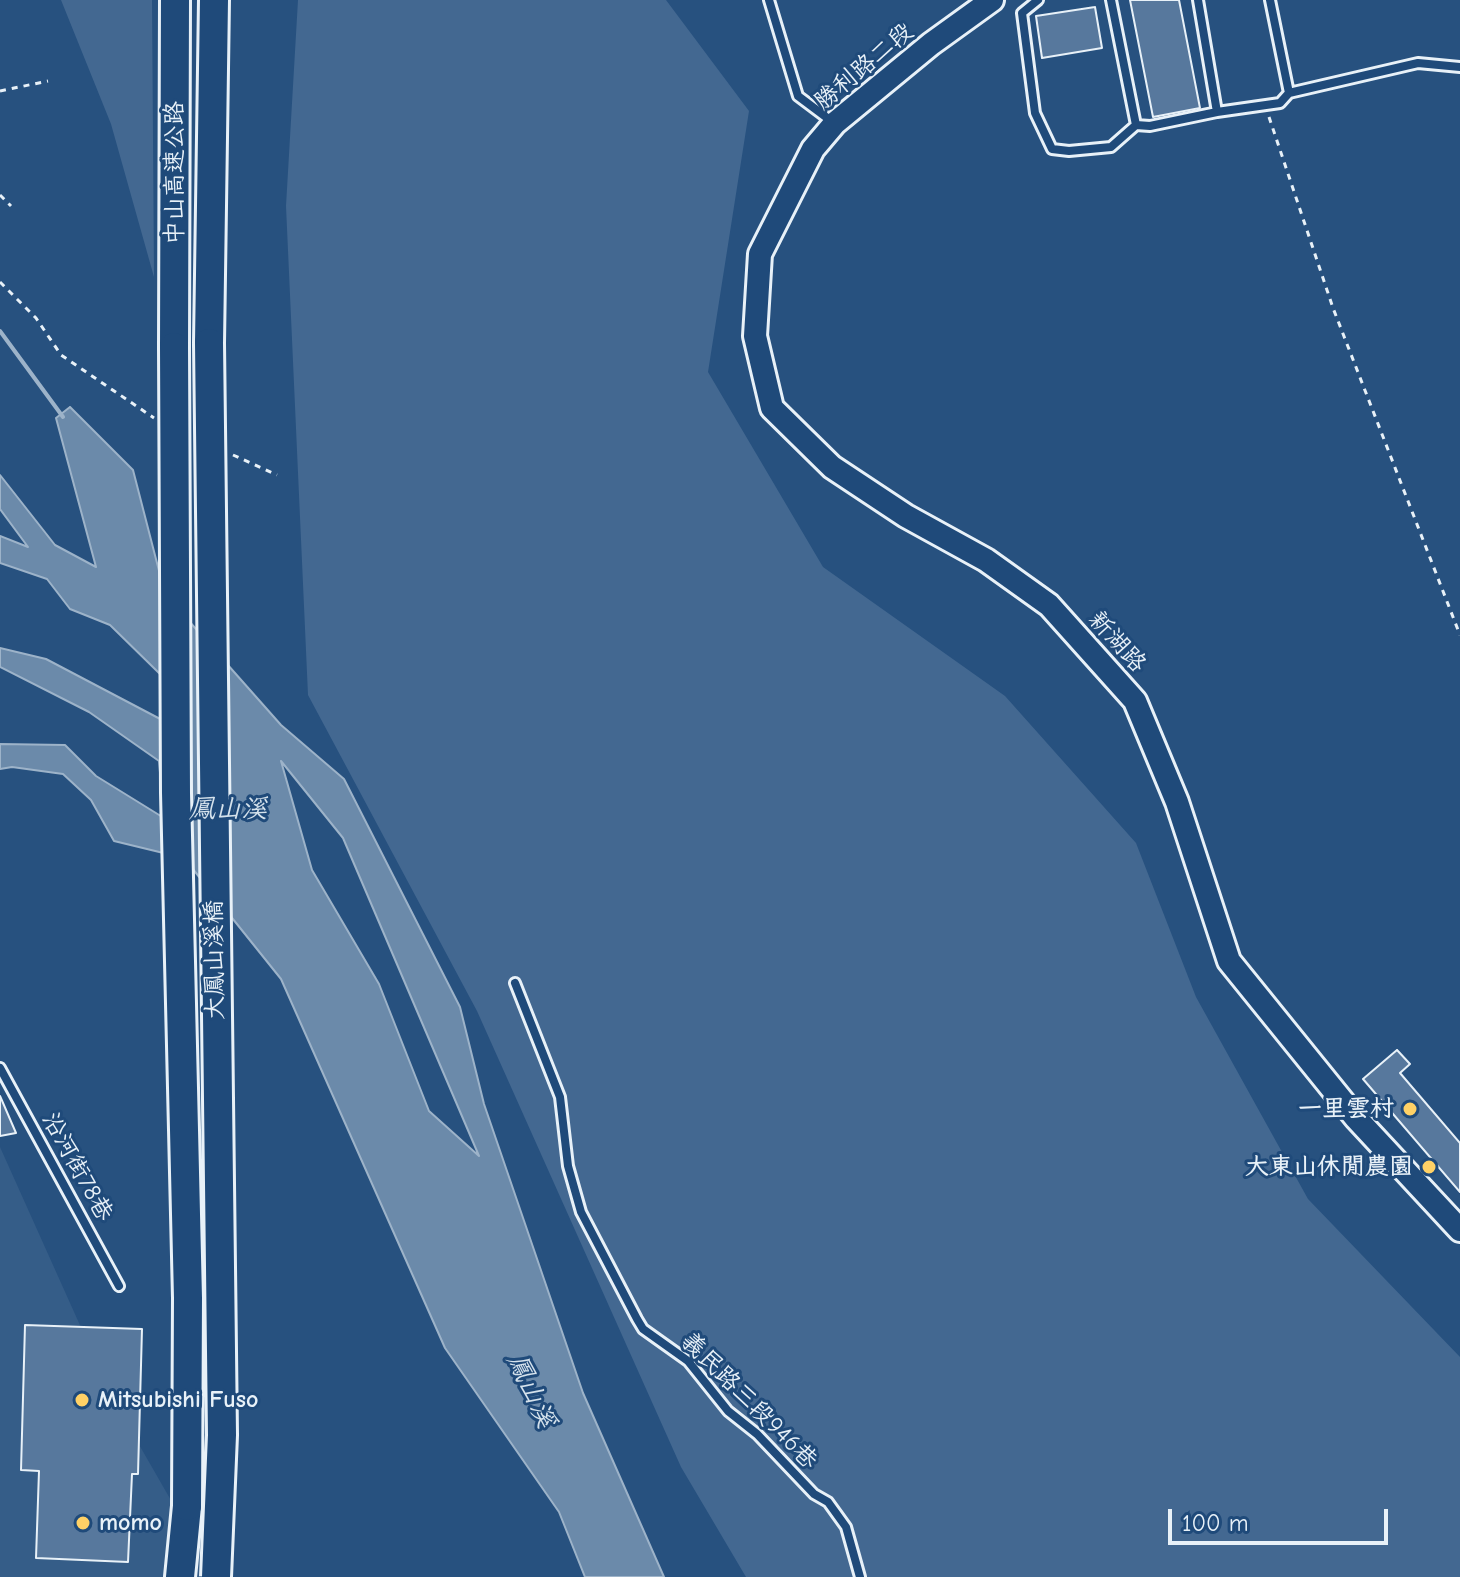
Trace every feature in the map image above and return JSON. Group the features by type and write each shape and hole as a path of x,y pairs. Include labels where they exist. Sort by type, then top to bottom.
{"highway":[{"name":"中山高速公路","path":"174,347 175,0"},
{"name":"中山高速公路","path":"209,343 214,0"},
{"name":"大鳳山溪橋","path":"209,343 222,1435 216,1577"},
{"name":"大鳳山溪橋","path":"174,347 176,777 187,1282 187,1506 180,1577"}],"main road":[{"name":"勝利路二段","path":"813,149 835,123 931,44 992,0"},
{"name":"新湖路","path":"813,149 760,254 755,336 772,408 832,467 906,516 986,560 1049,605 1135,701 1177,802 1229,961 1356,1118 1460,1230"}],"lane":[{"path":"769,0 798,96 835,123"},
{"path":"1038,0 1022,13 1035,113 1052,149 1069,151 1111,147 1136,125 1150,126 1280,103 1289,93 1418,63 1460,67"},
{"path":"1111,0 1136,125"},
{"path":"1198,0 1217,112"},
{"path":"1270,0 1289,93"},
{"name":"義民路三段946巷","path":"515,983 560,1097 568,1166 581,1212 637,1319 643,1329 688,1361 728,1411 757,1434 814,1494 828,1502 846,1527 860,1577"},
{"name":"沿河街78巷","path":"0,1068 119,1286"}],"path":[{"path":"0,91 48,81"},
{"path":"1265,105 1333,308 1460,635"},
{"path":"0,195 11,206"},
{"path":"0,282 36,318 61,355 162,424"}],"shaded area":[{"path":"61,0 152,0 154,277 111,124"},
{"path":"298,0 666,0 749,111 708,372 823,567 1005,696 1136,843 1196,997 1308,1199 1460,1357 1460,1577 746,1577 681,1467 477,1011 308,695 286,206"},
{"path":"0,1147 114,1401 215,1577 0,1577"}],"water":[{"name":"鳳山溪","path":"70,407 133,470 165,594 281,725 344,779 460,1007 484,1104 583,1393 664,1577 585,1577 559,1512 445,1348 281,979 184,858 114,841 91,800 63,774 12,767 0,769 0,744 65,745 96,776 164,818 159,761 89,712 0,667 0,648 46,659 164,721 161,675 110,625 70,609 47,579 0,563 0,536 28,547 0,509 0,475 55,545 96,567 56,418","holes":["281,761 343,838 479,1156 429,1111 379,984 312,870"]}],"building":[{"path":"1130,0 1179,0 1200,108 1153,117"},
{"path":"1095,7 1102,48 1042,58 1036,16"},
{"name":"一里雲村","path":"1397,1050 1410,1064 1400,1073 1460,1143 1460,1192 1363,1079"},
{"path":"0,1096 16,1133 0,1136"},
{"name":"Mitsubishi Fuso","path":"25,1325 142,1329 138,1474 132,1474 128,1562 36,1558 39,1471 21,1470"}],"waterway":[{"path":"0,331 63,417"}],"place":[{"name":"一里雲村","path":"1410,1109"},
{"name":"大東山休閒農園","path":"1429,1167"},
{"name":"Mitsubishi Fuso","path":"82,1400"},
{"name":"momo","path":"83,1523"}]}
